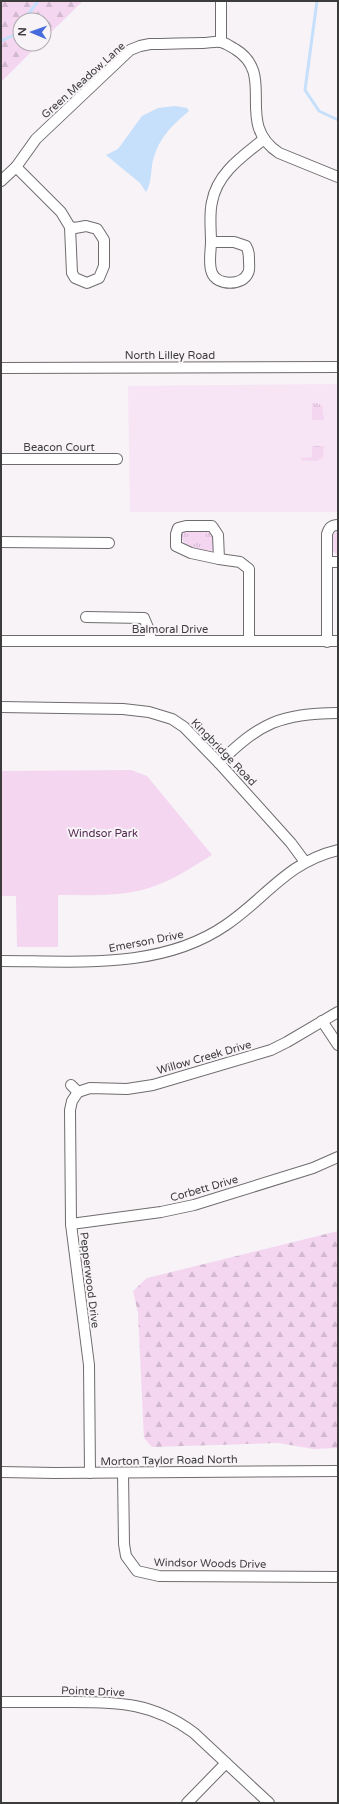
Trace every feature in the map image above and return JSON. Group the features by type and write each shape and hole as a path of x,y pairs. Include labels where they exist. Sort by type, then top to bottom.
{"street":[{"path":"221,1 221,42"},
{"name":"Green Meadow Lane","path":"1,181 16,167 36,139 130,50 150,44 221,42 240,52 253,69 256,82 257,121 264,139 279,153 338,176"},
{"path":"211,242 234,242 246,246 249,250 250,264 249,272 246,276 238,282 220,282 214,276 211,268 211,242 211,206 214,192 218,184 231,166 264,139"},
{"path":"16,167 61,212 70,227 72,273 75,278 81,282 87,283 94,281 99,278 104,266 104,240 102,234 92,226 70,227"},
{"name":"North Lilley Road","path":"1,368 338,367"},
{"name":"Beacon Court","path":"1,459 117,459"},
{"path":"327,642 327,534 329,528 333,525 338,525"},
{"path":"219,559 218,535 212,526 186,526 178,528 176,534 176,546 191,554 219,559 240,562 249,569 249,641"},
{"path":"1,542 109,543"},
{"path":"327,562 338,562"},
{"path":"86,617 144,618 149,630 151,641"},
{"name":"Balmoral Drive","path":"1,641 338,641"},
{"name":"Kingbridge Road","path":"1,707 123,709 149,712 172,719 184,727 219,763 291,843 305,862"},
{"path":"219,763 235,747 255,732 269,724 290,717 338,713"},
{"name":"Emerson Drive","path":"1,961 108,961 182,948 225,926 241,914 283,876 305,862 338,850"},
{"name":"Willow Creek Drive","path":"74,1089 127,1089 153,1085 271,1050 338,1012"},
{"path":"322,1021 338,1045"},
{"name":"Pepperwood Drive","path":"74,1089 70,1110 71,1224 89,1365 90,1473"},
{"name":"Corbett Drive","path":"71,1224 161,1212 189,1206 313,1168 338,1157"},
{"name":"Morton Taylor Road North","path":"1,1472 123,1473 338,1471"},
{"name":"Windsor Woods Drive","path":"123,1473 124,1544 126,1556 137,1572 166,1576 338,1577"},
{"name":"Pointe Drive","path":"1,1702 110,1702 140,1706 162,1714 183,1724 194,1733 269,1803"},
{"path":"187,1803 226,1763"}],"shaded area":[{"path":"338,384 338,512 130,512 128,386"}],"green space":[{"path":"1,1 83,1 52,31 52,12 12,12 12,52 31,52 1,82"},
{"path":"312,403 317,403 322,406 324,420 312,420"},
{"path":"312,446 324,446 323,457 317,461 301,460 302,458 312,457"},
{"path":"187,529 209,530 214,536 213,550 208,553 187,545 182,539 181,535"},
{"path":"338,530 338,556 333,551 333,535"},
{"name":"Windsor Park","path":"131,770 147,776 212,855 166,882 138,891 104,895 58,895 58,947 17,947 16,896 1,896 1,771"},
{"path":"338,1231 338,1448 313,1449 279,1443 152,1447 144,1438 138,1313 133,1291 147,1278"}],"water":[{"path":"175,106 187,108 189,111 170,129 157,148 152,165 150,182 146,192 140,183 106,155 118,149 142,116 158,108"}],"waterway":[{"path":"30,12 38,1"},
{"path":"317,1 305,90 319,111 338,120"},
{"path":"1,41 12,36"}]}
